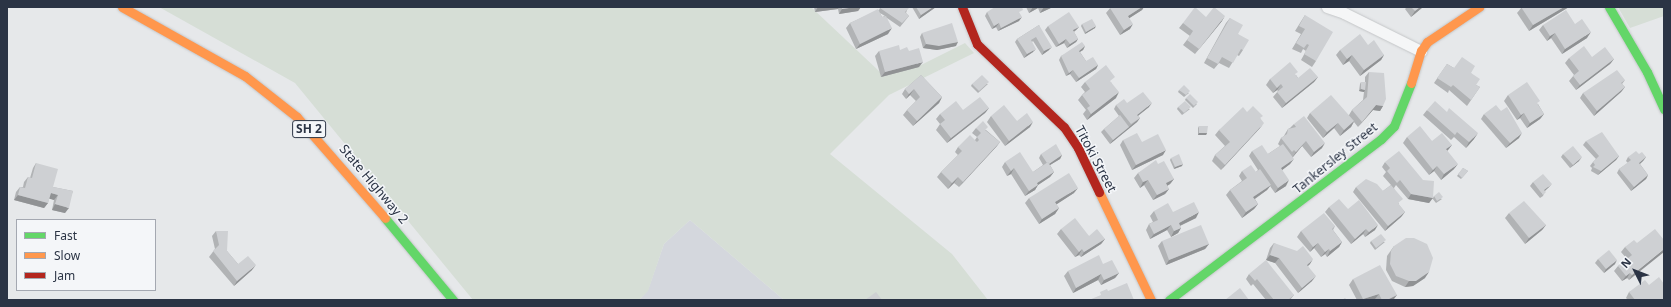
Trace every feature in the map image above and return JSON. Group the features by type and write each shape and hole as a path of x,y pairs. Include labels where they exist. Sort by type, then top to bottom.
{"main road":[{"name":"State Highway 2","path":"122,7 245,76 297,117 344,168 454,300"},
{"name":"Titoki Street","path":"963,7 978,44 986,54 1068,132 1094,181 1151,300"},
{"name":"Tankersley Street","path":"1169,300 1188,288 1381,139 1394,126 1402,110 1421,51 1427,42 1480,7"},
{"path":"1609,7 1647,72 1664,109"}],"street":[{"path":"1327,7 1344,12 1421,51"}],"shaded area":[{"path":"159,7 811,7 880,72 919,66 965,43 974,53 889,95 830,154 952,254 988,300 784,300 690,220 664,244 648,291 639,300 473,300 295,83"},
{"path":"1618,7 1664,7 1664,16 1630,28"},
{"path":"690,220 784,300 639,300 648,290 664,244"}],"building":[{"path":"842,7 856,7 842,9"},
{"path":"908,7 909,8 905,12 909,16 902,23 880,8"},
{"path":"916,7 933,7 921,15"},
{"path":"995,7 1022,7 1023,10 1019,12 1022,17 1001,28 999,23 994,26 987,12"},
{"path":"1142,7 1128,16 1133,24 1124,30 1110,8"},
{"path":"1195,7 1206,17 1214,7 1225,16 1199,49 1187,40 1193,31 1183,23"},
{"path":"1411,7 1420,7 1415,11"},
{"path":"1521,7 1564,7 1533,25"},
{"path":"878,9 882,17 886,16 892,28 860,44 850,23"},
{"path":"1566,10 1575,24 1582,19 1591,32 1565,49 1555,33 1550,36 1543,25"},
{"path":"1069,12 1079,27 1073,30 1078,39 1070,44 1066,39 1059,44 1048,26"},
{"path":"1305,15 1333,32 1316,61 1304,54 1309,45 1307,44 1304,48 1296,43 1305,29 1299,26"},
{"path":"1230,18 1243,25 1238,34 1249,40 1243,50 1241,49 1233,63 1222,57 1218,64 1207,58"},
{"path":"1092,19 1096,26 1086,32 1082,24"},
{"path":"952,23 958,42 939,46 926,44 922,33"},
{"path":"1039,25 1052,47 1044,51 1036,37 1031,40 1036,49 1027,54 1017,39"},
{"path":"1360,34 1368,45 1374,40 1384,55 1364,70 1352,55 1347,59 1340,50"},
{"path":"1082,42 1085,46 1079,51 1086,61 1093,57 1098,65 1079,78 1073,70 1069,73 1061,56"},
{"path":"899,45 900,50 907,47 909,51 919,48 923,62 885,72 879,51"},
{"path":"1584,46 1592,57 1605,47 1614,59 1580,85 1573,76 1579,71 1569,58"},
{"path":"1462,57 1475,66 1471,73 1480,79 1476,85 1480,87 1471,100 1453,85 1451,87 1437,78 1447,64 1454,68"},
{"path":"1290,62 1298,72 1295,74 1298,78 1310,68 1318,77 1286,103 1277,92 1283,87 1281,84 1277,88 1270,79"},
{"path":"1106,65 1115,77 1110,81 1119,92 1091,114 1087,108 1090,106 1082,95 1090,89 1085,82"},
{"path":"1617,70 1625,80 1621,83 1625,87 1597,111 1583,93"},
{"path":"1369,72 1384,73 1386,99 1383,106 1376,105 1362,122 1352,110 1367,97"},
{"path":"921,75 942,97 917,121 907,110 920,97 914,89 909,94 905,89"},
{"path":"982,75 989,82 979,91 972,84"},
{"path":"1361,82 1366,82 1365,90 1361,89"},
{"path":"1527,82 1540,101 1537,103 1544,114 1530,123 1524,113 1521,115 1508,95"},
{"path":"1184,85 1190,91 1186,95 1179,90"},
{"path":"1143,92 1152,103 1137,115 1140,118 1131,124 1116,105 1124,99 1127,103"},
{"path":"1190,94 1198,102 1194,106 1186,98"},
{"path":"1331,95 1354,121 1344,130 1338,123 1327,132 1310,113"},
{"path":"980,97 989,108 951,138 940,124 945,120 940,114 956,101 963,110"},
{"path":"1185,101 1191,107 1184,113 1178,107"},
{"path":"1435,101 1447,112 1449,108 1478,133 1469,142 1457,132 1455,135 1427,110"},
{"path":"1004,105 1017,121 1027,113 1033,122 1009,141 991,116"},
{"path":"1496,105 1501,111 1507,107 1522,133 1510,143 1484,114"},
{"path":"1253,106 1263,116 1260,118 1264,123 1225,165 1215,155 1230,142 1219,130 1243,107 1247,112"},
{"path":"1120,115 1129,127 1113,140 1104,129"},
{"path":"1304,116 1325,143 1314,152 1306,141 1296,152 1294,150 1292,152 1281,138 1287,134 1288,129 1296,127 1294,124"},
{"path":"983,121 988,127 985,130 1000,142 963,182 958,177 952,183 941,172 962,151 958,147 970,135 977,142 979,140 977,137 981,133 976,128"},
{"path":"1199,126 1208,126 1207,133 1199,133"},
{"path":"1420,126 1432,141 1442,133 1452,145 1446,149 1458,164 1444,174 1437,166 1433,170 1407,137"},
{"path":"1602,132 1619,156 1601,171 1593,167 1595,165 1593,162 1599,156 1586,141"},
{"path":"1137,133 1142,142 1158,134 1166,150 1136,165 1123,140"},
{"path":"1056,144 1062,155 1049,164 1041,154"},
{"path":"1283,144 1294,159 1281,168 1289,180 1278,188 1252,151 1262,145 1268,154"},
{"path":"1573,146 1582,157 1573,165 1563,154"},
{"path":"1399,151 1423,180 1434,181 1433,198 1411,194 1400,180 1397,183 1387,171 1390,168 1385,162"},
{"path":"1636,151 1639,154 1642,152 1646,157 1639,163 1648,175 1634,187 1619,169 1631,160 1628,157"},
{"path":"1020,152 1033,172 1048,162 1054,172 1037,183 1038,185 1029,191 1014,168 1011,171 1005,162"},
{"path":"1179,154 1183,164 1175,167 1171,158"},
{"path":"1156,160 1158,164 1164,161 1174,179 1166,183 1169,189 1157,195 1148,180 1143,182 1138,173"},
{"path":"36,163 58,169 53,187 73,191 69,208 55,204 58,195 51,193 48,203 18,195 20,187 25,188 28,177 32,178"},
{"path":"1251,165 1256,172 1260,169 1271,185 1253,197 1258,204 1246,212 1230,190 1247,178 1242,171"},
{"path":"1463,168 1468,171 1462,178 1458,174"},
{"path":"1069,173 1078,188 1055,202 1059,208 1042,219 1029,198"},
{"path":"1543,174 1552,184 1544,190 1546,192 1543,195 1533,182"},
{"path":"1366,179 1377,184 1383,191 1391,185 1403,199 1398,203 1405,212 1388,226 1356,187"},
{"path":"1439,192 1443,197 1437,201 1434,196"},
{"path":"1339,199 1348,209 1359,200 1378,225 1369,232 1366,229 1355,239 1329,207"},
{"path":"1524,201 1546,225 1529,238 1509,213"},
{"path":"1194,202 1199,212 1179,223 1181,228 1174,231 1171,225 1154,234 1149,224 1158,220 1154,211 1168,203 1173,212"},
{"path":"1324,213 1335,226 1332,229 1342,242 1330,251 1329,249 1325,252 1318,243 1313,247 1301,231"},
{"path":"1075,218 1089,236 1097,229 1105,239 1084,252 1082,249 1079,252 1061,229"},
{"path":"1201,225 1209,244 1169,260 1162,241"},
{"path":"1655,229 1664,240 1664,249 1632,275 1630,273 1626,276 1618,266 1632,255 1625,247 1634,240 1637,243"},
{"path":"216,231 228,231 227,251 238,264 248,256 256,265 237,281 213,251 219,245"},
{"path":"1381,234 1386,240 1376,248 1371,241"},
{"path":"1406,238 1414,238 1427,244 1433,258 1429,272 1416,281 1409,281 1396,276 1390,264 1391,251 1394,246"},
{"path":"1274,243 1297,251 1303,246 1313,259 1307,265 1316,276 1302,288 1279,258 1270,255"},
{"path":"1609,250 1617,260 1606,269 1598,259"},
{"path":"1099,255 1103,264 1112,260 1119,273 1104,280 1101,274 1076,288 1068,271"},
{"path":"1266,260 1294,295 1288,300 1274,300 1257,279 1255,281 1249,274"},
{"path":"1380,265 1397,295 1387,300 1382,300 1379,294 1363,299 1353,279"},
{"path":"1659,277 1664,284 1664,300 1635,300 1629,292 1645,280 1649,285"},
{"path":"1127,283 1134,300 1089,300 1101,295 1100,292 1107,289 1108,291"},
{"path":"1240,288 1249,300 1225,300"},
{"path":"876,292 882,300 865,300"}],"traffic: fast":[{"path":"1609,7 1647,72 1664,109"},
{"path":"1169,300 1381,139 1394,126 1411,83"},
{"path":"385,218 453,300"}],"traffic: slow":[{"path":"122,7 245,76 297,117 385,218"},
{"path":"1411,83 1421,51 1427,42 1479,7"},
{"path":"1099,192 1151,300"}],"traffic: jam":[{"path":"962,7 977,44 1064,127 1078,148 1099,192"}]}
